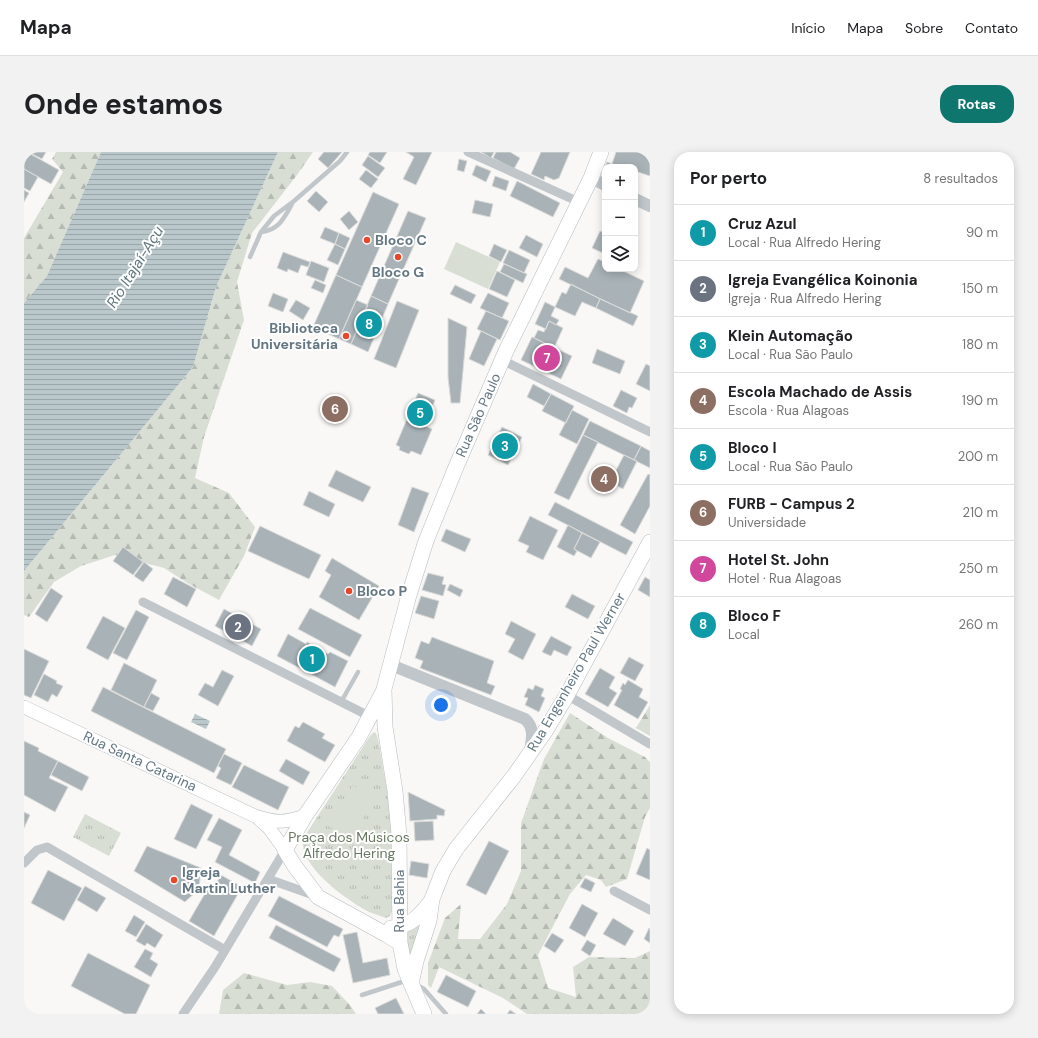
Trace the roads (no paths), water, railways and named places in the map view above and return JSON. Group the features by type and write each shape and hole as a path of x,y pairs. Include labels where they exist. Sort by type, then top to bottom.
{"main road":[{"name":"Rua São Paulo","path":"384,689 409,595 426,541 502,360 591,178 601,152"},
{"name":"Rua Engenheiro Paul Werner","path":"399,927 408,924 421,914 432,899 443,871 456,849 529,756 567,695 650,542"},
{"path":"384,689 359,737 305,816 285,850 294,865 318,897 400,943"},
{"name":"Rua Bahia","path":"384,689 385,727 395,791 399,835 400,943 402,957 410,981 424,1014"},
{"name":"Rua Santa Catarina","path":"24,707 197,787 255,816 270,828 285,850"},
{"name":"Rua Santa Catarina","path":"255,816 280,822 287,822 305,816"},
{"name":"Rua Engenheiro Paul Werner","path":"410,981 430,921 432,899"},
{"path":"372,926 388,928 399,927"}],"street":[{"path":"468,152 579,202"},
{"path":"591,178 602,184"},
{"path":"637,200 650,206"},
{"path":"502,360 650,432"},
{"path":"143,602 369,716"},
{"path":"390,665 524,719 530,724 533,734 529,756"},
{"path":"567,695 650,744"},
{"path":"24,863 37,850 47,847 225,950"},
{"path":"183,1014 225,950 285,850"},
{"path":"268,878 318,897"},
{"path":"614,890 650,910"}],"lane":[{"path":"250,257 262,232 274,216 294,201 340,161 347,152"},
{"path":"262,232 270,231 276,228 283,220 294,201"},
{"path":"341,702 358,672"},
{"path":"362,995 410,981 424,989 446,1014"}],"water":[{"name":"Rio Itajaí-Açu","path":"101,152 278,152 216,287 193,367 24,571 24,303 47,276"},
{"path":"195,714 210,721 206,729 191,722"}],"place":[{"name":"Bloco C","path":"367,240"},
{"name":"Bloco G","path":"398,257"},
{"name":"Bloco F","path":"369,324"},
{"name":"Biblioteca Universitária","path":"346,336"},
{"name":"Hotel St. John","path":"547,358"},
{"name":"FURB - Campus 2","path":"335,409"},
{"name":"Bloco I","path":"420,413"},
{"name":"Klein Automação","path":"505,446"},
{"name":"Escola Machado de Assis","path":"604,479"},
{"name":"Bloco P","path":"349,591"},
{"name":"Igreja Evangélica Koinonia","path":"238,627"},
{"name":"Cruz Azul","path":"312,659"},
{"name":"Igreja Martin Luther","path":"174,880"}],"park label":[{"name":"Praça dos Músicos Alfredo Hering","path":"349,846"}]}
